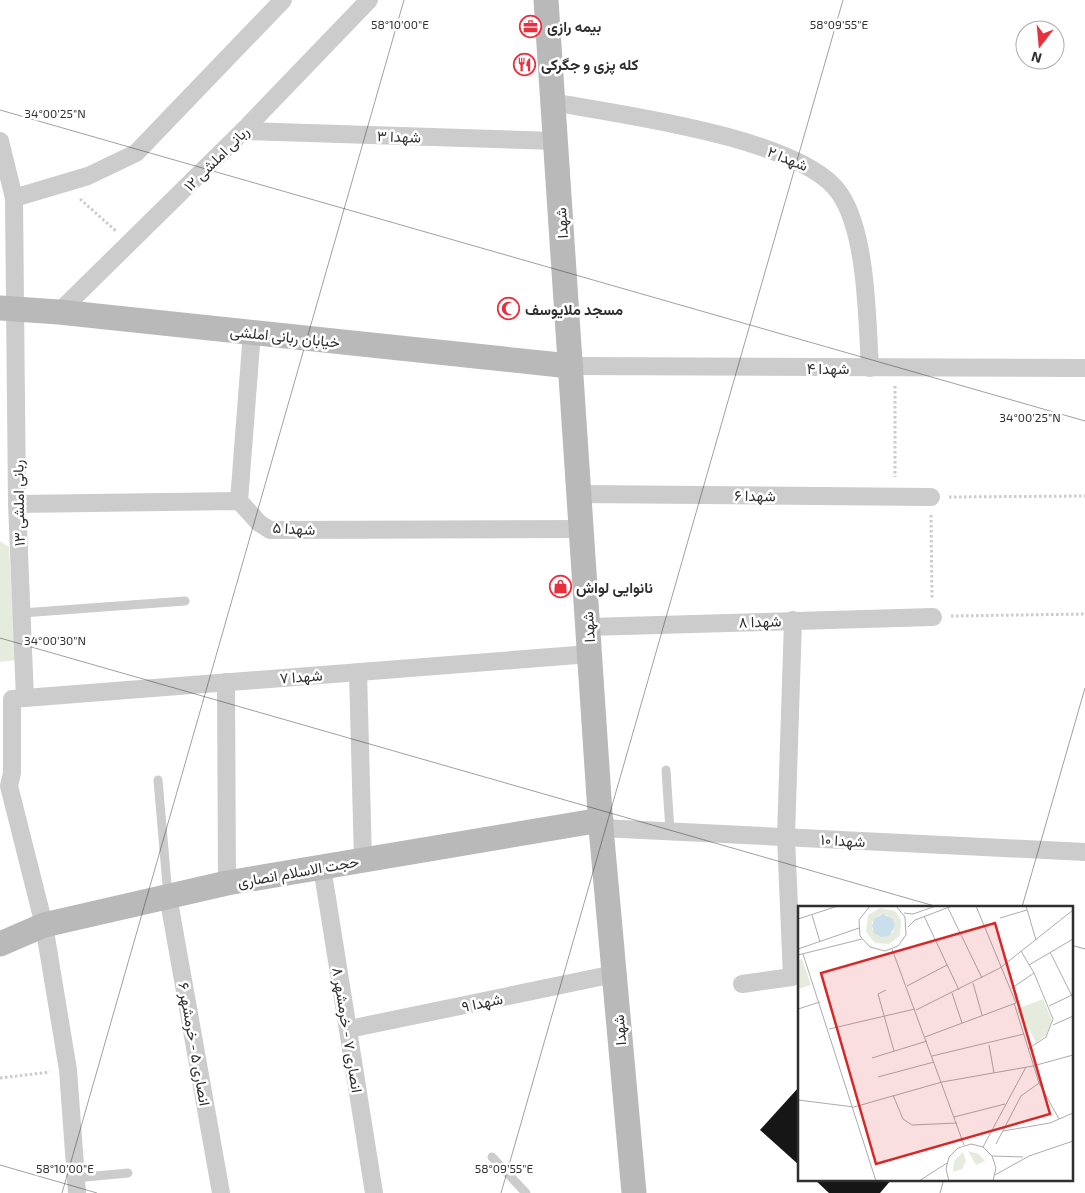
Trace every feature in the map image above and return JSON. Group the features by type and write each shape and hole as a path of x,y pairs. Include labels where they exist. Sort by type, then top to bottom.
{"main road":[{"name":"شهدا","path":"546,0 601,824 634,1193"},
{"name":"خیابان ربانی املشی","path":"8,308 570,366"},
{"name":"حجت الاسلام انصاری","path":"0,944 44,925 227,883 363,860 601,824"}],"street":[{"path":"14,198 88,176 136,153 283,0"},
{"name":"ربانی املشی ۱۲","path":"59,312 243,132 369,0"},
{"name":"شهدا ۲","path":"552,102 682,126 752,144 813,168 840,192 852,218 865,282 870,368"},
{"name":"شهدا ۳","path":"243,132 555,141"},
{"name":"ربانی املشی ۱۳","path":"0,141 14,198 8,308 8,414 16,504 22,613 12,773 4,788"},
{"path":"16,504 239,502 252,332"},
{"name":"شهدا ۴","path":"570,366 1085,368"},
{"name":"شهدا ۶","path":"579,494 931,497"},
{"name":"شهدا ۵","path":"239,502 259,523 270,530 581,529"},
{"name":"شهدا ۸","path":"588,627 933,617"},
{"path":"742,984 792,977 786,837 793,620"},
{"name":"شهدا ۷","path":"18,699 590,654"},
{"path":"358,672 363,860"},
{"path":"226,682 227,883"},
{"path":"4,788 44,925 68,1070 76,1186"},
{"name":"شهدا ۱۰","path":"601,824 670,831 1085,852"},
{"name":"انصاری ۷ - خرمشهر ۸","path":"322,867 374,1193"},
{"name":"انصاری ۵ - خرمشهر ۶","path":"168,896 221,1193"},
{"name":"شهدا ۹","path":"349,1029 614,974"}],"lane":[{"path":"22,613 185,601"},
{"path":"666,770 670,831"},
{"path":"158,780 168,896"},
{"path":"492,1157 526,1193"},
{"path":"76,1186 128,1173"}],"path":[{"path":"62,183 129,243"},
{"path":"894,368 895,497"},
{"path":"1085,496 931,497 933,617 1085,614"},
{"path":"0,1078 68,1070"}],"green space":[{"path":"0,541 9,547 16,660 0,662"}],"building":[{"path":"798,1088 798,1164 760,1130"},
{"path":"815,1180 891,1180 880,1193 829,1193"}],"place":[{"name":"بیمه رازی","path":"531,26"},
{"name":"کله پزی و جگرکی","path":"525,64"},
{"name":"مسجد ملایوسف","path":"509,309"},
{"name":"نانوایی لواش","path":"560,587"}]}
